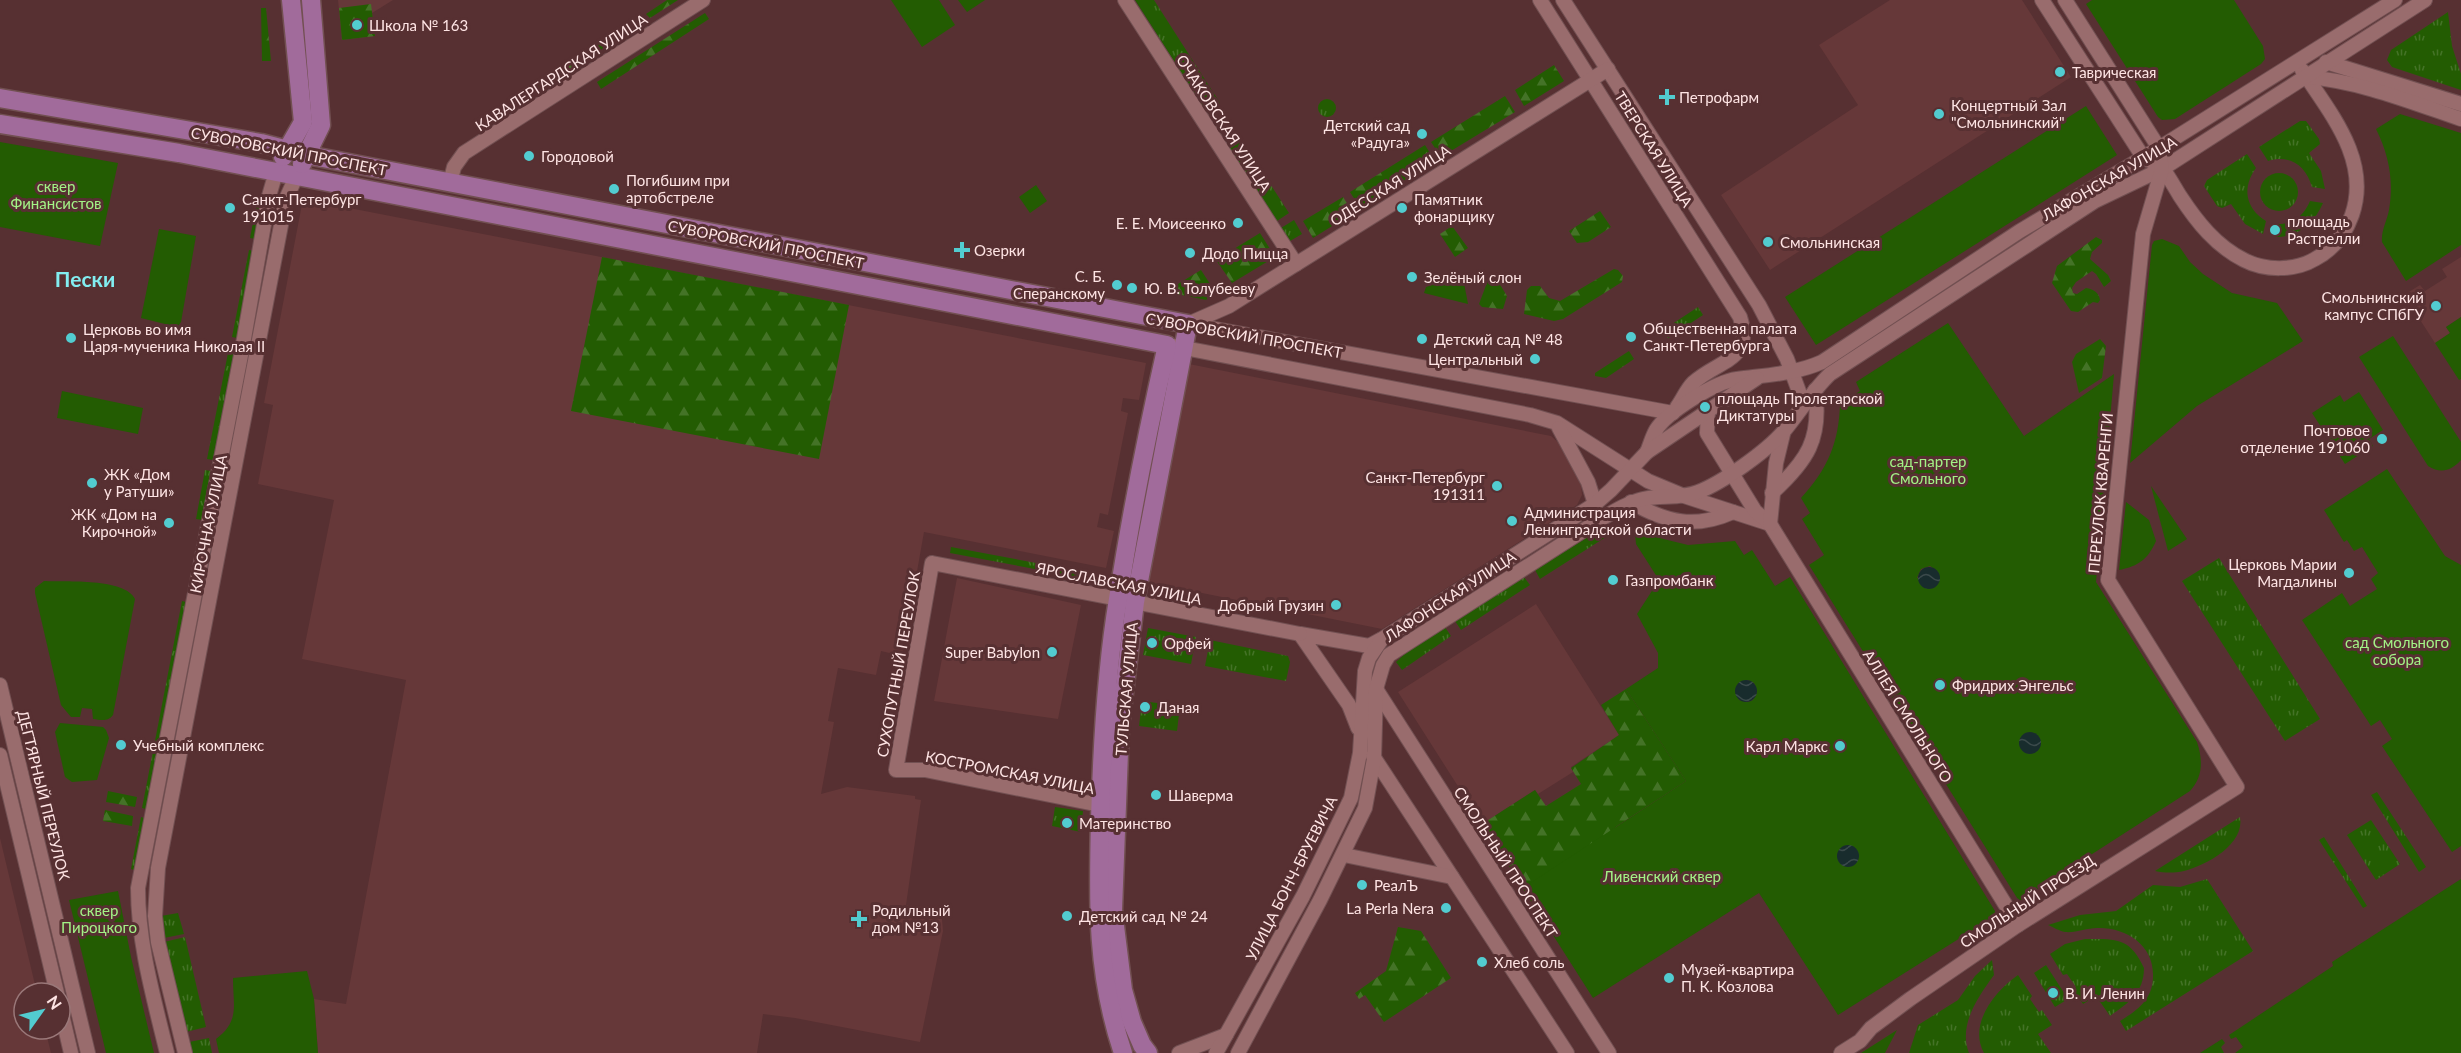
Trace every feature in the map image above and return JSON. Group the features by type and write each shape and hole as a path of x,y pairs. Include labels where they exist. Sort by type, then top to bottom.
{"main road":[{"name":"КИРОЧНАЯ УЛИЦА","path":"276,172 286,148 303,122 291,0"},
{"name":"КИРОЧНАЯ УЛИЦА","path":"296,177 321,125 311,0"},
{"name":"СУВОРОВСКИЙ ПРОСПЕКТ","path":"0,98 286,148 307,155 450,183 1188,324"},
{"name":"СУВОРОВСКИЙ ПРОСПЕКТ","path":"0,124 179,153 1175,346"},
{"name":"ТУЛЬСКАЯ УЛИЦА","path":"1123,1053 1105,985 1099,942 1098,910 1120,726 1126,601 1175,346 1188,324"},
{"name":"ТУЛЬСКАЯ УЛИЦА","path":"1109,807 1113,910 1124,990 1132,1022 1148,1052"}],"street":[{"name":"КАВАЛЕРГАРДСКАЯ УЛИЦА","path":"450,183 454,167 464,153 703,0"},
{"name":"ОЧАКОВСКАЯ УЛИЦА","path":"1125,0 1296,264"},
{"name":"ТВЕРСКАЯ УЛИЦА","path":"1540,0 1740,316 1745,331 1742,346 1732,358 1692,384 1673,413"},
{"name":"ТВЕРСКАЯ УЛИЦА","path":"1563,0 1759,305 1792,372"},
{"path":"2042,0 2143,157 2162,169 2196,220 2210,236 2246,261 2270,267 2294,267 2310,262 2326,253 2340,241 2357,202 2358,181 2354,158 2344,135 2297,61"},
{"path":"2065,0 2159,148 2162,169"},
{"name":"ЛАФОНСКАЯ УЛИЦА","path":"1792,372 1822,362 2020,231 2159,148 2394,0"},
{"name":"ЛАФОНСКАЯ УЛИЦА","path":"1815,390 1830,374 1959,292 2038,237 2095,201 2162,169 2425,0"},
{"path":"2297,61 2330,62 2461,104"},
{"name":"ОДЕССКАЯ УЛИЦА","path":"1188,324 1229,306 1608,69"},
{"path":"2307,77 2328,79 2396,97 2461,119"},
{"name":"ПЕРЕУЛОК КВАРЕНГИ","path":"2162,169 2143,234 2108,580 2237,787"},
{"name":"КИРОЧНАЯ УЛИЦА","path":"167,1053 142,942 138,918 138,888 242,350 269,196 276,172"},
{"name":"КИРОЧНАЯ УЛИЦА","path":"185,1053 158,942 155,916 158,868 286,199 296,177"},
{"name":"СУВОРОВСКИЙ ПРОСПЕКТ","path":"1188,324 1673,413"},
{"name":"СУВОРОВСКИЙ ПРОСПЕКТ","path":"1175,346 1530,415 1557,423"},
{"path":"1647,452 1657,429 1673,413 1718,385 1735,379 1792,372 1804,405"},
{"path":"1557,423 1588,482 1595,504 1647,452 1757,378"},
{"path":"1626,505 1646,498 1684,496 1700,492 1765,450 1783,432 1815,390"},
{"path":"1772,492 1806,456 1814,437 1817,419 1815,390"},
{"path":"1708,410 1707,433 1755,511 1770,524"},
{"path":"1557,423 1648,481 1684,496 1770,524"},
{"path":"1770,524 1772,492 1783,432"},
{"name":"ЛАФОНСКАЯ УЛИЦА","path":"1365,671 1369,658 1382,639 1595,504"},
{"path":"1626,505 1685,522 1702,522 1733,512"},
{"name":"ЛАФОНСКАЯ УЛИЦА","path":"1376,689 1383,665 1389,655 1626,505"},
{"name":"АЛЛЕЯ СМОЛЬНОГО","path":"1770,524 2018,925"},
{"name":"ЯРОСЛАВСКАЯ УЛИЦА","path":"932,563 1369,646 1382,639"},
{"name":"СУХОПУТНЫЙ ПЕРЕУЛОК","path":"896,770 932,563"},
{"path":"1300,634 1349,705 1374,759 1567,1053"},
{"name":"УЛИЦА БОНЧ-БРУЕВИЧА","path":"1216,1053 1278,943 1340,825 1351,798 1360,753 1365,671"},
{"name":"ДЕГТЯРНЫЙ ПЕРЕУЛОК","path":"0,686 88,1053"},
{"path":"1238,1053 1344,855 1365,808 1374,759 1376,689"},
{"name":"СМОЛЬНЫЙ ПРОСПЕКТ","path":"1376,689 1609,1053"},
{"path":"0,755 54,981"},
{"name":"КОСТРОМСКАЯ УЛИЦА","path":"896,770 925,770 1109,807"},
{"name":"СМОЛЬНЫЙ ПРОЕЗД","path":"1841,1053 1860,1041 1871,1028 1910,999 2018,925 2237,787"},
{"path":"1344,855 1452,877"},
{"path":"1179,1053 1226,1035"}],"shaded area":[{"name":"Школа № 163","path":"338,0 393,0 372,13 375,36 342,40"},
{"path":"1890,0 2022,0 2071,77 1770,270 1721,195 1858,105 1819,45"},
{"path":"303,199 1146,363 1139,400 1123,398 1121,411 1128,413 1108,515 1100,513 1097,527 1114,531 1106,568 924,532 902,656 881,651 876,675 838,668 828,721 834,722 821,794 847,787 915,796 915,799 921,800 906,905 941,908 943,931 920,1042 763,1014 757,1053 318,1053 314,999 346,1004 406,680 302,659 334,500 258,484 273,405 264,403"},
{"name":"Смольнинский кампус СПбГУ","path":"2461,257 2461,317 2446,327 2450,333 2435,343 2404,295 2420,285 2425,291 2447,277 2442,269"},
{"path":"1189,364 1551,436 1561,445 1581,485 1582,495 1577,505 1382,629 1147,582"},
{"path":"957,578 1081,605 1058,719 934,701"},
{"path":"1536,604 1619,735 1571,767 1573,772 1538,794 1535,790 1482,824 1398,692"},
{"path":"0,838 34,981 12,981 12,1041 48,1041 51,1053 0,1053"}],"green space":[{"path":"667,0 678,0 650,18 646,14"},
{"path":"891,0 939,0 955,25 922,47"},
{"path":"958,0 985,0 967,12"},
{"path":"1135,0 1154,0 1220,103 1206,111"},
{"path":"2092,0 2234,0 2263,46 2265,59 2261,64 2175,119 2162,120 2086,4"},
{"name":"Школа № 163","path":"371,4 375,36 342,40 339,8"},
{"path":"261,8 266,8 271,61 262,61"},
{"path":"2448,12 2452,46 2461,74 2461,90 2392,67 2387,60 2391,50"},
{"path":"705,13 709,19 601,89 597,82"},
{"path":"643,16 646,21 530,95 527,90"},
{"path":"1554,65 1564,81 1524,106 1515,90"},
{"path":"1505,96 1515,112 1441,157 1431,142"},
{"path":"1327,99 1333,102 1336,108 1333,114 1327,117 1321,114 1318,108 1321,102"},
{"path":"2086,106 2117,155 1816,345 1785,297"},
{"path":"2400,114 2461,133 2461,245 2406,281 2382,242 2389,210 2391,178 2387,158 2376,129"},
{"path":"2300,121 2306,121 2319,139 2320,144 2309,153 2321,171 2325,189 2312,187 2306,173 2290,161 2276,159 2268,161 2259,147"},
{"path":"1241,139 1259,166 1246,175 1228,147"},
{"name":"сквер Финансистов","path":"0,142 118,163 100,246 0,227"},
{"path":"1425,145 1435,161 1360,208 1350,192"},
{"path":"2247,154 2256,168 2249,182 2248,197 2254,210 2266,221 2263,234 2245,224 2231,204 2222,208 2217,206 2204,186 2207,180"},
{"path":"2279,173 2293,178 2298,192 2293,206 2279,211 2265,206 2260,192 2265,178"},
{"path":"1265,176 1289,213 1277,221 1252,184"},
{"path":"1036,185 1047,201 1030,213 1019,197"},
{"path":"258,197 264,199 256,239 250,238"},
{"path":"1343,197 1353,213 1313,238 1303,221"},
{"path":"2310,201 2323,203 2310,223 2291,235 2275,237 2278,224 2298,218"},
{"path":"1600,211 1611,227 1588,242 1577,243 1569,231"},
{"path":"1294,220 1302,234 1290,241 1281,228"},
{"path":"1452,226 1468,248 1455,257 1440,234"},
{"path":"159,229 196,236 181,322 178,326 141,318"},
{"path":"1260,233 1272,252 1270,260 1232,283 1216,260"},
{"path":"2096,237 2102,240 2102,243 2092,252 2090,259 2108,275 2111,281 2104,287 2092,271 2076,282 2072,288 2073,293 2077,294 2089,288 2097,293 2100,300 2078,312 2071,311 2052,283 2057,266"},
{"path":"2162,239 2179,246 2190,262 2203,274 2232,293 2277,303 2303,341 2197,406 2130,463 2152,245 2154,241"},
{"path":"249,250 254,251 237,338 232,337"},
{"path":"602,257 849,305 819,459 571,411"},
{"path":"1614,269 1623,276 1622,282 1563,319 1554,321 1524,314 1527,290 1531,286 1540,286 1549,298 1560,301"},
{"path":"1201,270 1216,293 1206,300 1177,294 1173,287"},
{"path":"1455,278 1464,283 1468,304 1424,293 1426,287"},
{"path":"1488,280 1499,283 1507,296 1503,309 1482,307 1479,304"},
{"path":"1698,307 1703,315 1668,338 1663,330"},
{"path":"2461,317 2461,379 2459,380 2435,343 2450,333 2446,327"},
{"name":"сад-партер Смольного","path":"1948,323 2024,436 2114,374 2096,582 2197,742 2200,774 2190,791 2019,901 1809,565 1824,555 1802,519 1810,513 1801,498 1825,466 1837,431 1840,404 1860,391 1856,382","holes":["1930,566 1938,572 1939,581 1917,578 1921,569"]},
{"path":"2393,336 2461,442 2461,460 2450,469 2442,471 2428,466 2359,357"},
{"path":"2100,339 2106,346 2102,378 2079,393 2072,362 2076,354"},
{"path":"1629,351 1634,359 1606,378 1595,376 1595,373"},
{"path":"228,353 234,354 213,460 207,459"},
{"path":"62,391 143,408 138,434 57,418"},
{"path":"2359,392 2383,430 2369,439 2373,446 2345,464 2312,413 2340,395 2344,402"},
{"name":"сад Смольного собора","path":"2387,469 2445,556 2461,565 2461,846 2452,852 2382,746 2392,739 2380,720 2371,726 2302,620 2342,593 2350,606 2377,589 2371,579 2378,573 2362,547 2354,551 2347,540 2344,542 2324,510"},
{"path":"205,470 211,471 202,520 196,519"},
{"path":"2151,486 2187,539 2168,551"},
{"path":"2126,502 2149,520 2156,541 2150,553 2142,561 2119,570"},
{"path":"1601,529 1606,537 1540,579 1535,570"},
{"name":"Ливенский сквер","path":"1635,532 1688,545 1735,541 1744,555 1752,550 1775,586 1790,577 1995,911 1995,916 1838,1015 1759,893 1593,998 1523,888 1686,781 1626,689 1658,668 1658,653 1637,614 1659,580 1636,544","holes":["1748,680 1754,683 1757,692 1753,700 1748,702 1739,700 1735,691 1739,683"]},
{"path":"951,547 1084,572 1083,578 950,553"},
{"path":"2219,558 2320,719 2285,741 2182,581"},
{"path":"1524,577 1530,585 1461,630 1455,621"},
{"path":"44,581 108,584 129,592 135,599 113,715 109,719 93,719 92,709 82,708 80,717 71,717 61,705 35,593 35,588"},
{"path":"182,601 186,602 146,809 142,808"},
{"path":"1445,627 1451,636 1402,670 1396,662 1408,651"},
{"path":"1148,628 1196,637 1191,664 1143,655"},
{"path":"1210,640 1288,656 1290,662 1286,681 1205,666"},
{"path":"1626,689 1686,781 1617,826 1531,901 1482,824 1535,790 1546,806 1581,784 1571,768 1619,735 1601,705"},
{"path":"1142,701 1180,706 1177,731 1139,726"},
{"path":"60,723 103,727 106,730 109,738 97,780 72,782 65,777 55,732"},
{"path":"108,791 137,797 135,807 106,802"},
{"path":"2377,792 2426,867 2419,872 2371,795"},
{"path":"1055,807 1083,811 1081,832 1052,826"},
{"path":"105,810 133,816 132,826 103,821"},
{"path":"141,817 144,818 134,870 131,869"},
{"path":"2240,817 2237,836 2231,844 2213,858 2184,871 2155,871"},
{"path":"2371,820 2400,864 2376,880 2347,835"},
{"path":"2324,837 2367,906 2363,908 2319,840"},
{"path":"2207,879 2253,951 2126,1031 2120,1021 2143,1003 2150,991 2153,976 2149,955 2136,940 2118,931 2097,928 2065,932 2048,925 2080,915 2116,911 2153,885 2180,887"},
{"path":"2461,879 2461,1053 2235,1053 2243,1047 2236,1037 2231,1039 2229,1035 2333,966 2332,962"},
{"name":"сквер Пироцкого","path":"118,891 154,1053 106,1053 69,900"},
{"path":"178,913 184,934 164,938 161,916"},
{"path":"1398,927 1421,931 1451,978 1384,1022 1365,995 1359,999 1355,993 1386,971"},
{"path":"185,937 206,1027 186,1032 164,942"},
{"path":"2085,939 2121,942 2133,950 2144,968 2138,991 2129,1002 2110,1016 2096,996 2083,1004 2073,989 2076,987 2067,974 2063,975 2050,954 2065,944"},
{"path":"1992,960 1994,975 1976,1002 1968,1022 1966,1043 1969,1053 1909,1053 1918,1025 1958,1000 1975,976"},
{"path":"2046,965 2068,999 2055,1007 2034,973"},
{"path":"307,971 314,999 318,1053 219,1053 216,1039 229,1026 234,1012 233,978"},
{"path":"2018,975 2032,996 2030,999 2039,1012 2042,1010 2052,1025 2038,1034 2051,1053 1984,1053 1979,1031 1986,1009 2001,990"},
{"path":"1897,1030 1885,1053 1861,1053"},
{"path":"209,1038 212,1053 192,1053 189,1042"},
{"path":"2222,1039 2225,1043 2221,1047 2224,1053 2200,1053"}],"water":[{"path":"1929,567 1937,570 1940,578 1937,586 1929,589 1921,586 1918,578 1921,570"},
{"path":"1746,680 1754,683 1757,691 1754,699 1746,702 1738,699 1735,691 1738,683"},
{"path":"2030,732 2038,735 2041,743 2038,751 2030,754 2022,751 2019,743 2022,735"},
{"path":"1848,845 1856,848 1859,856 1856,864 1848,867 1840,864 1837,856 1840,848"}],"place":[{"name":"Школа № 163","path":"357,25"},
{"name":"Таврическая","path":"2060,72"},
{"name":"Петрофарм","path":"1667,97"},
{"name":"Концертный Зал \"Смольнинский\"","path":"1939,114"},
{"name":"Детский сад «Радуга»","path":"1422,134"},
{"name":"Городовой","path":"529,156"},
{"name":"Погибшим при артобстреле","path":"614,189"},
{"name":"Санкт-Петербург 191015","path":"230,208"},
{"name":"Памятник фонарщику","path":"1402,208"},
{"name":"Е. Е. Моисеенко","path":"1238,223"},
{"name":"площадь Растрелли","path":"2275,230"},
{"name":"Смольнинская","path":"1768,242"},
{"name":"Озерки","path":"962,250"},
{"name":"Додо Пицца","path":"1190,253"},
{"name":"Зелёный слон","path":"1412,277"},
{"name":"С. Б. Сперанскому","path":"1117,285"},
{"name":"Ю. В. Толубееву","path":"1132,288"},
{"name":"Смольнинский кампус СПбГУ","path":"2436,306"},
{"name":"Общественная палата Санкт-Петербурга","path":"1631,337"},
{"name":"Церковь во имя Царя-мученика Николая II","path":"71,338"},
{"name":"Детский сад № 48","path":"1422,339"},
{"name":"Центральный","path":"1535,359"},
{"name":"площадь Пролетарской Диктатуры","path":"1705,407"},
{"name":"Почтовое отделение 191060","path":"2382,439"},
{"name":"ЖК «Дом у Ратуши»","path":"92,483"},
{"name":"Санкт-Петербург 191311","path":"1497,486"},
{"name":"Администрация Ленинградской области","path":"1512,521"},
{"name":"ЖК «Дом на Кирочной»","path":"169,523"},
{"name":"Церковь Марии Магдалины","path":"2349,573"},
{"name":"Газпромбанк","path":"1613,580"},
{"name":"Добрый Грузин","path":"1336,605"},
{"name":"Орфей","path":"1152,643"},
{"name":"Super Babylon","path":"1052,652"},
{"name":"Фридрих Энгельс","path":"1940,685"},
{"name":"Даная","path":"1145,707"},
{"name":"Учебный комплекс","path":"121,745"},
{"name":"Карл Маркс","path":"1840,746"},
{"name":"Шаверма","path":"1156,795"},
{"name":"Материнство","path":"1067,823"},
{"name":"РеалЪ","path":"1362,885"},
{"name":"La Perla Nera","path":"1446,908"},
{"name":"Детский сад № 24","path":"1067,916"},
{"name":"Родильный дом №13","path":"859,919"},
{"name":"Хлеб соль","path":"1482,962"},
{"name":"Музей-квартира П. К. Козлова","path":"1669,978"},
{"name":"В. И. Ленин","path":"2053,993"}],"district":[{"name":"Пески","path":"85,278"}]}
